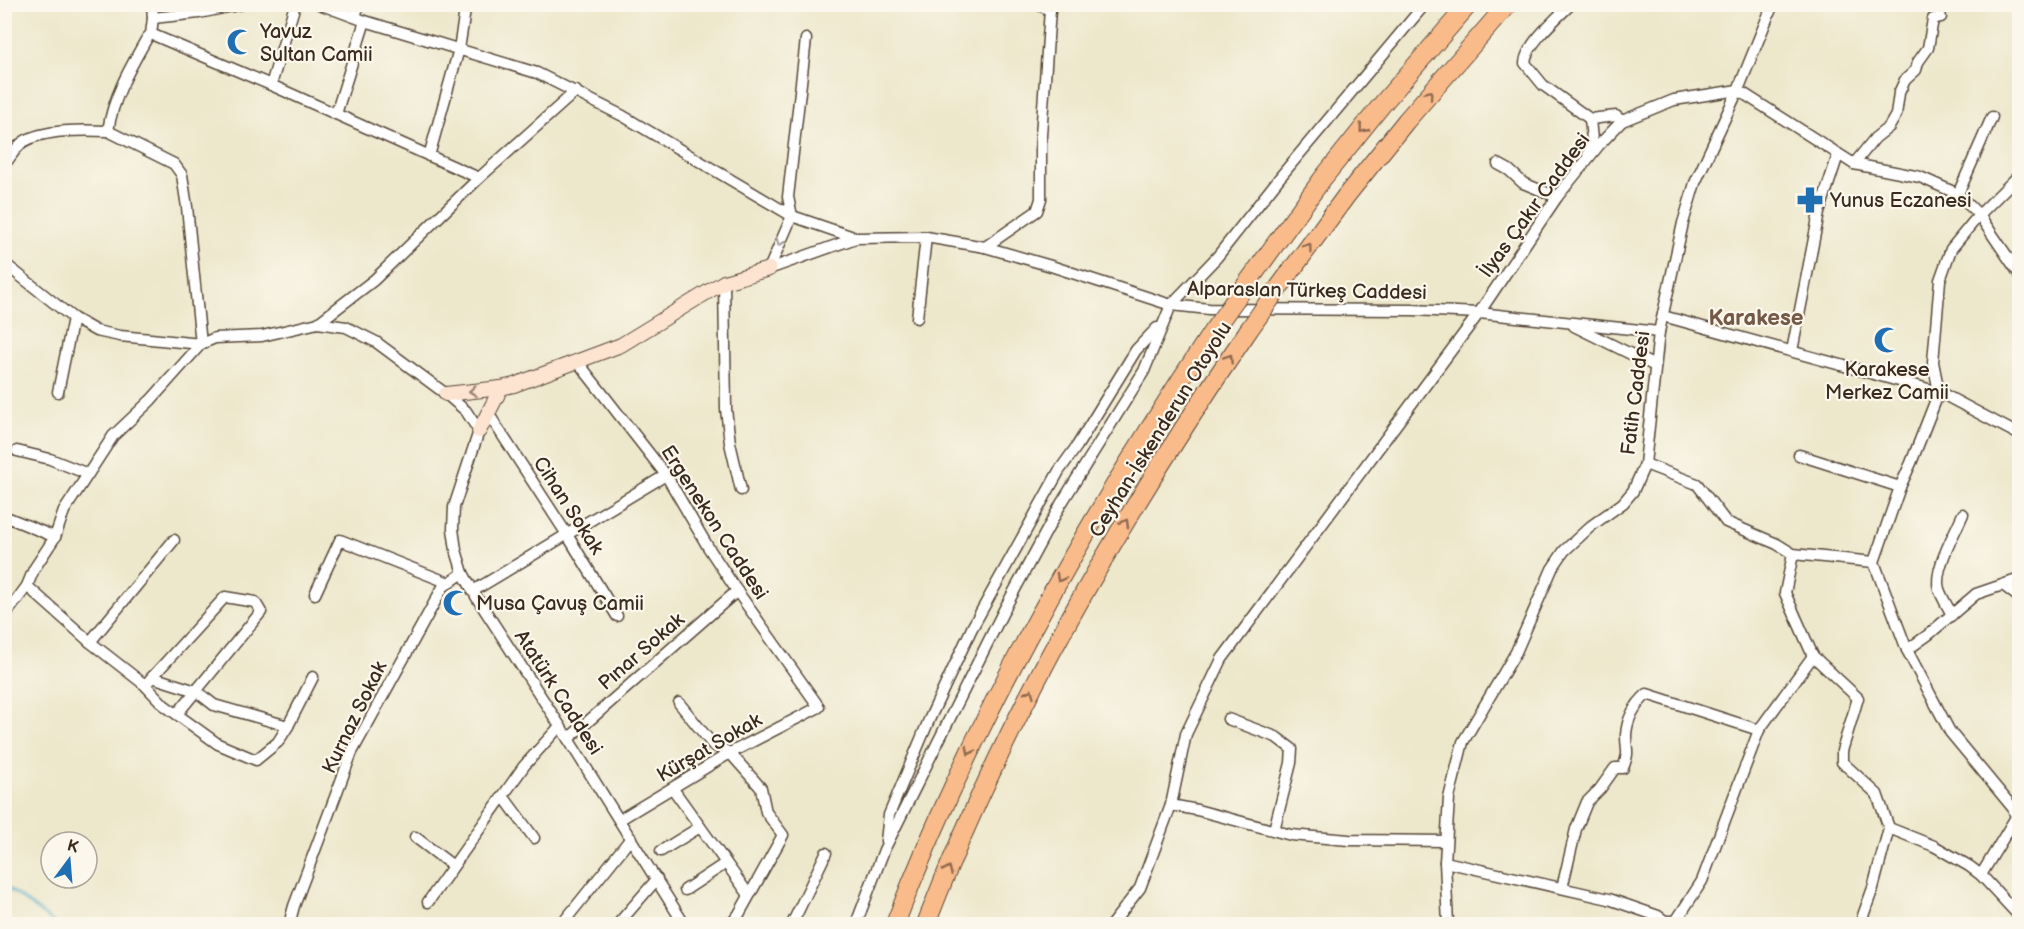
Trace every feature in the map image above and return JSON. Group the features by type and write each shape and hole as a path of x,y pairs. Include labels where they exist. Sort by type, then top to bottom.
{"highway":[{"name":"Ceyhan-İskenderun Otoyolu","path":"895,924 961,771 1011,668 1060,576 1124,469 1212,332 1350,144 1469,4"},
{"name":"Ceyhan-İskenderun Otoyolu","path":"926,924 987,783 1042,671 1148,484 1191,414 1274,294 1346,196 1406,121 1508,4"}],"street":[{"path":"108,131 111,112 126,75 151,34 152,4"},
{"path":"153,18 243,4"},
{"path":"270,85 294,8 293,4"},
{"path":"319,4 360,19 537,73 623,116 792,216 856,238"},
{"path":"336,114 360,19 359,4"},
{"path":"429,156 459,49 466,4"},
{"path":"985,247 1037,211 1041,199 1041,135 1050,7 1037,4"},
{"path":"856,924 884,850 1005,608 1061,504 1144,371 1171,305 1217,258 1281,176 1425,4"},
{"path":"1571,4 1529,50 1525,63 1543,85 1590,119 1616,116 1622,121 1674,100 1738,90 1854,164 1920,177 1958,194 1979,215 2019,275"},
{"name":"Fatih Caddesi","path":"1448,924 1445,862 1449,798 1462,742 1516,651 1552,569 1564,551 1584,532 1623,503 1633,491 1645,464 1659,332 1683,223 1695,183 1738,90 1773,4"},
{"path":"1854,164 1875,138 1889,127 1896,115 1899,93 1905,80 1916,70 1918,62 1928,48 1933,19 1941,17"},
{"path":"151,34 479,178"},
{"path":"769,268 792,216 788,197 806,39"},
{"path":"318,323 374,280 479,178 576,91"},
{"path":"1958,194 1992,117"},
{"path":"1586,161 1592,140 1590,119"},
{"name":"İlyas Çakır Caddesi","path":"1112,924 1140,888 1171,805 1186,734 1222,659 1479,312 1557,197 1622,121"},
{"path":"7,157 22,143 48,133 86,130 108,131 174,164 182,175 188,207 201,344"},
{"path":"1792,351 1820,213 1838,155"},
{"path":"1498,164 1509,170 1523,183 1557,197"},
{"path":"1981,875 2016,818 2013,808 1950,732 1907,650 1874,562 1900,487 1939,392 1934,362 1941,280 1951,249 1979,215 2019,174"},
{"path":"917,318 926,237"},
{"name":"Alparaslan Türkeş Caddesi","path":"856,238 926,237 985,247 1171,305 1209,309 1479,312 1659,332"},
{"path":"446,394 501,388 621,345 724,282 856,238"},
{"path":"4,263 73,318 96,331 120,336 201,344"},
{"path":"724,282 726,410 729,443 741,490"},
{"path":"1663,316 1939,392 2019,435"},
{"path":"58,392 73,318"},
{"path":"884,850 889,815 929,720 972,628 1059,471 1136,350 1163,322"},
{"path":"1565,322 1655,366"},
{"path":"4,617 27,586 34,569 55,537 64,511 112,436 151,400 201,344 215,338 262,336 318,323 346,327 376,342 446,394 466,411 479,431"},
{"name":"Ergenekon Caddesi","path":"577,361 666,475 737,591 819,707"},
{"path":"479,431 501,388"},
{"name":"Cihan Sokak","path":"488,413 617,616"},
{"name":"Atatürk Caddesi","path":"479,431 454,507 453,529 463,573 472,591 561,726 684,924"},
{"path":"17,451 50,459 88,474"},
{"path":"1799,454 1900,487"},
{"path":"1645,464 1697,484 1726,522 1777,543 1793,554 1874,562"},
{"path":"472,591 666,475"},
{"path":"1952,615 1938,588 1938,577 1943,558 1963,514"},
{"path":"4,516 55,537"},
{"path":"90,642 174,540"},
{"path":"315,594 340,540 449,583"},
{"path":"1793,554 1785,593 1813,656 1858,698 1842,751 1842,762 1877,794 1889,828 1873,888 1860,924"},
{"name":"Kurnaz Sokak","path":"293,924 291,917 294,906 352,752 443,587 463,573"},
{"path":"1907,650 1976,594 2019,579"},
{"path":"2003,585 2019,598"},
{"path":"27,586 90,642 149,681 196,691 214,705 288,726"},
{"name":"Pınar Sokak","path":"568,739 737,591"},
{"path":"149,681 225,597 255,602 261,612 177,714"},
{"path":"1669,922 1702,881 1759,730 1813,656"},
{"path":"149,681 164,705 218,744 256,760 278,742 314,677"},
{"path":"1562,888 1576,828 1587,802 1615,768 1623,768 1629,754 1626,734 1634,706 1647,694 1759,730"},
{"path":"679,703 713,746 730,753 761,788 766,812 783,834 730,924"},
{"name":"Kürşat Sokak","path":"619,820 730,753 819,707"},
{"path":"1228,719 1276,737 1292,749 1291,763 1274,830"},
{"path":"428,902 524,766 561,726"},
{"path":"673,789 749,895"},
{"path":"503,796 534,838"},
{"path":"1171,805 1291,835 1349,840 1446,841"},
{"path":"661,851 700,827"},
{"path":"1889,828 1934,846 1981,875 2019,917"},
{"path":"415,837 453,866"},
{"path":"562,924 632,838"},
{"path":"792,924 825,852"},
{"path":"1445,862 1609,899 1669,922 1696,924"},
{"path":"686,890 726,863"},
{"path":"618,924 657,879"}],"waterway":[{"path":"4,885 56,924"}],"place":[{"name":"Yavuz Sultan Camii","path":"240,42"},
{"name":"Yunus Eczanesi","path":"1810,200"},
{"name":"Karakese Merkez Camii","path":"1887,340"},
{"name":"Musa Çavuş Camii","path":"456,603"}],"district":[{"name":"Karakese","path":"1756,317"}]}
